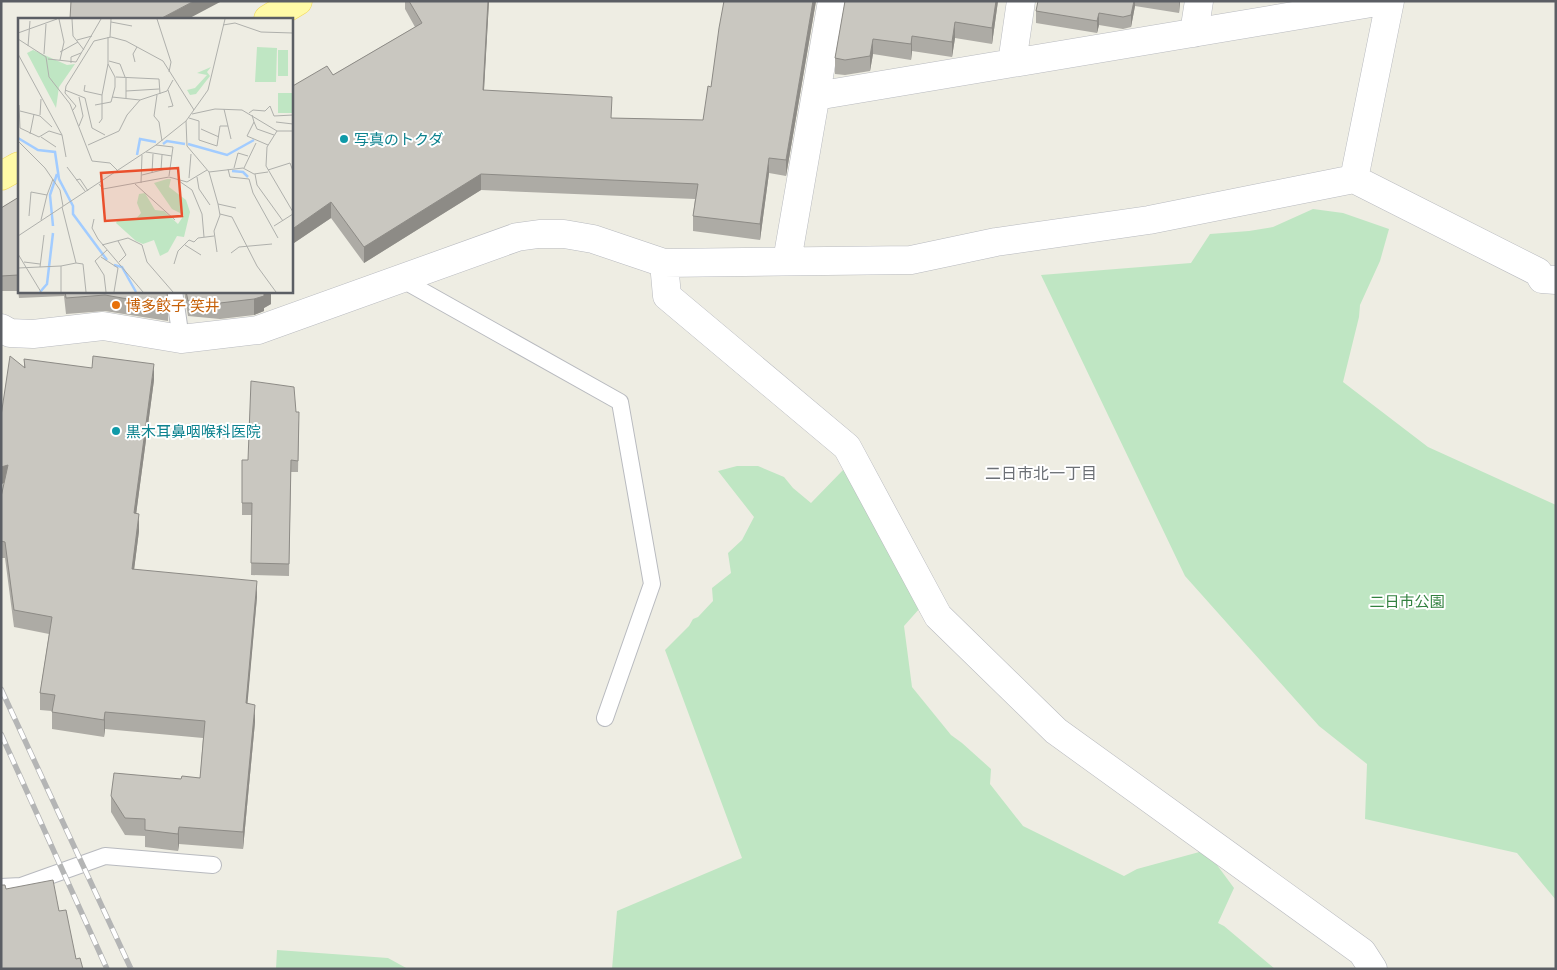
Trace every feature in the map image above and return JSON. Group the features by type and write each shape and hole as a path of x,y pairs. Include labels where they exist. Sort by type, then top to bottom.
{"main road":[{"path":"270,18 298,1"},
{"path":"1,176 18,167"}],"street":[{"path":"787,261 832,1"},
{"path":"1012,63 1021,1"},
{"path":"1194,33 1199,1"},
{"path":"816,96 1383,1"},
{"path":"1354,179 1390,1"},
{"path":"1,328 10,334 33,334 103,326 181,339 258,330 517,237 539,234 564,234 593,239 664,263 911,260 996,242 1149,220 1354,179 1538,272 1551,286"},
{"path":"664,263 667,296 847,447 938,616 1056,731 1362,952 1373,969"}],"lane":[{"path":"401,279 620,402 652,584 605,718"},
{"path":"174,292 181,339"},
{"path":"1,887 21,886 105,856 214,865"}],"green space":[{"name":"二日市公園","path":"1313,209 1343,213 1389,229 1380,261 1360,305 1359,317 1343,382 1428,447 1556,505 1556,900 1517,853 1365,819 1367,764 1319,726 1185,576 1041,275 1191,263 1210,234 1273,227"},
{"path":"737,466 758,466 784,477 793,488 811,503 845,468 920,608 904,626 912,687 951,735 991,769 990,784 1023,826 1124,876 1137,869 1203,851 1217,865 1234,888 1218,923 1275,969 612,969 617,911 742,858 665,650 689,626 693,619 698,617 713,601 712,588 731,573 728,553 742,540 754,517 718,471"},
{"path":"277,950 388,958 408,969 276,969"}],"building":[{"path":"71,1 194,1 162,18 70,18"},
{"path":"409,1 488,1 483,90 612,97 611,118 703,120 708,86 711,87 724,1 813,1 786,160 769,158 760,224 693,216 698,184 481,174 364,247 331,202 292,229 292,86 327,66 333,75 422,23"},
{"path":"845,1 996,1 992,28 955,22 952,42 912,36 911,44 873,39 870,56 845,60 835,58"},
{"path":"1038,1 1134,1 1131,15 1123,17 1099,13 1097,21 1036,11"},
{"path":"18,198 18,275 1,276 1,208"},
{"path":"65,292 167,292 168,306 105,295 66,298"},
{"path":"186,292 265,292 264,296 254,299 220,303 188,301"},
{"path":"10,356 25,368 24,359 92,368 93,356 154,364 134,513 139,514 132,569 257,581 246,703 255,705 243,832 179,827 178,834 145,830 145,819 125,818 111,796 114,773 181,779 182,776 200,778 205,721 105,712 104,720 52,712 55,695 40,693 52,617 14,610 5,542 1,541 1,497 8,465 1,467 1,416"},
{"path":"251,381 294,387 296,412 299,412 298,461 291,460 289,564 251,563 252,503 242,503 242,460 248,460"},
{"path":"53,880 59,911 66,910 76,959 80,958 83,969 1,969 1,885 5,885 6,889"}],"railway":[{"path":"1,689 131,969"},
{"path":"1,734 107,969"}],"place":[{"name":"写真のトクダ","path":"344,139"},
{"name":"博多餃子 笑井","path":"116,305"},
{"name":"黒木耳鼻咽喉科医院","path":"116,431"}],"district":[{"name":"二日市北一丁目","path":"1041,473"}]}
